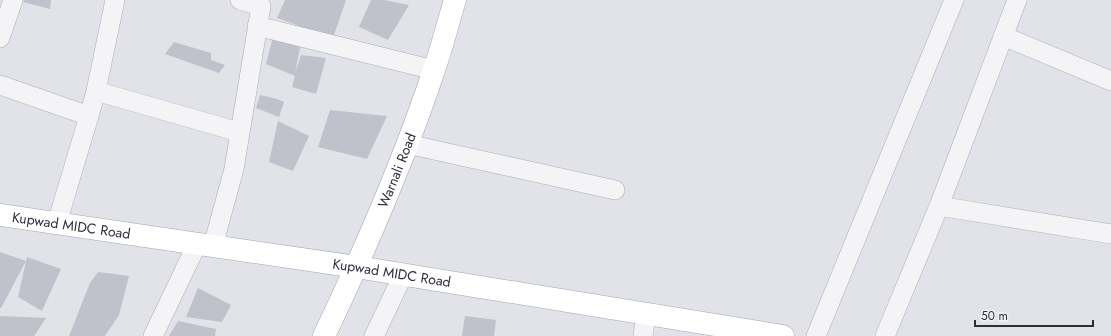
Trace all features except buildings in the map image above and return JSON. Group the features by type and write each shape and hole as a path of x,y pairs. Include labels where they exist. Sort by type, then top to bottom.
{"main road":[{"name":"Warnali Road","path":"324,336 357,267 407,144 434,70 455,0"},
{"name":"Kupwad MIDC Road","path":"0,215 357,267 783,336"}],"street":[{"path":"0,38 13,0"},
{"path":"57,223 96,91 115,0"},
{"path":"153,336 205,245 234,169 261,3 240,0"},
{"path":"816,336 954,0"},
{"path":"885,336 939,206 1017,0"},
{"path":"257,26 434,70"},
{"path":"1003,36 1111,81"},
{"path":"0,85 89,116"},
{"path":"96,91 239,132"},
{"path":"407,144 616,190"},
{"path":"939,206 1111,234"},
{"path":"374,336 402,275"},
{"path":"643,336 646,314"}]}
